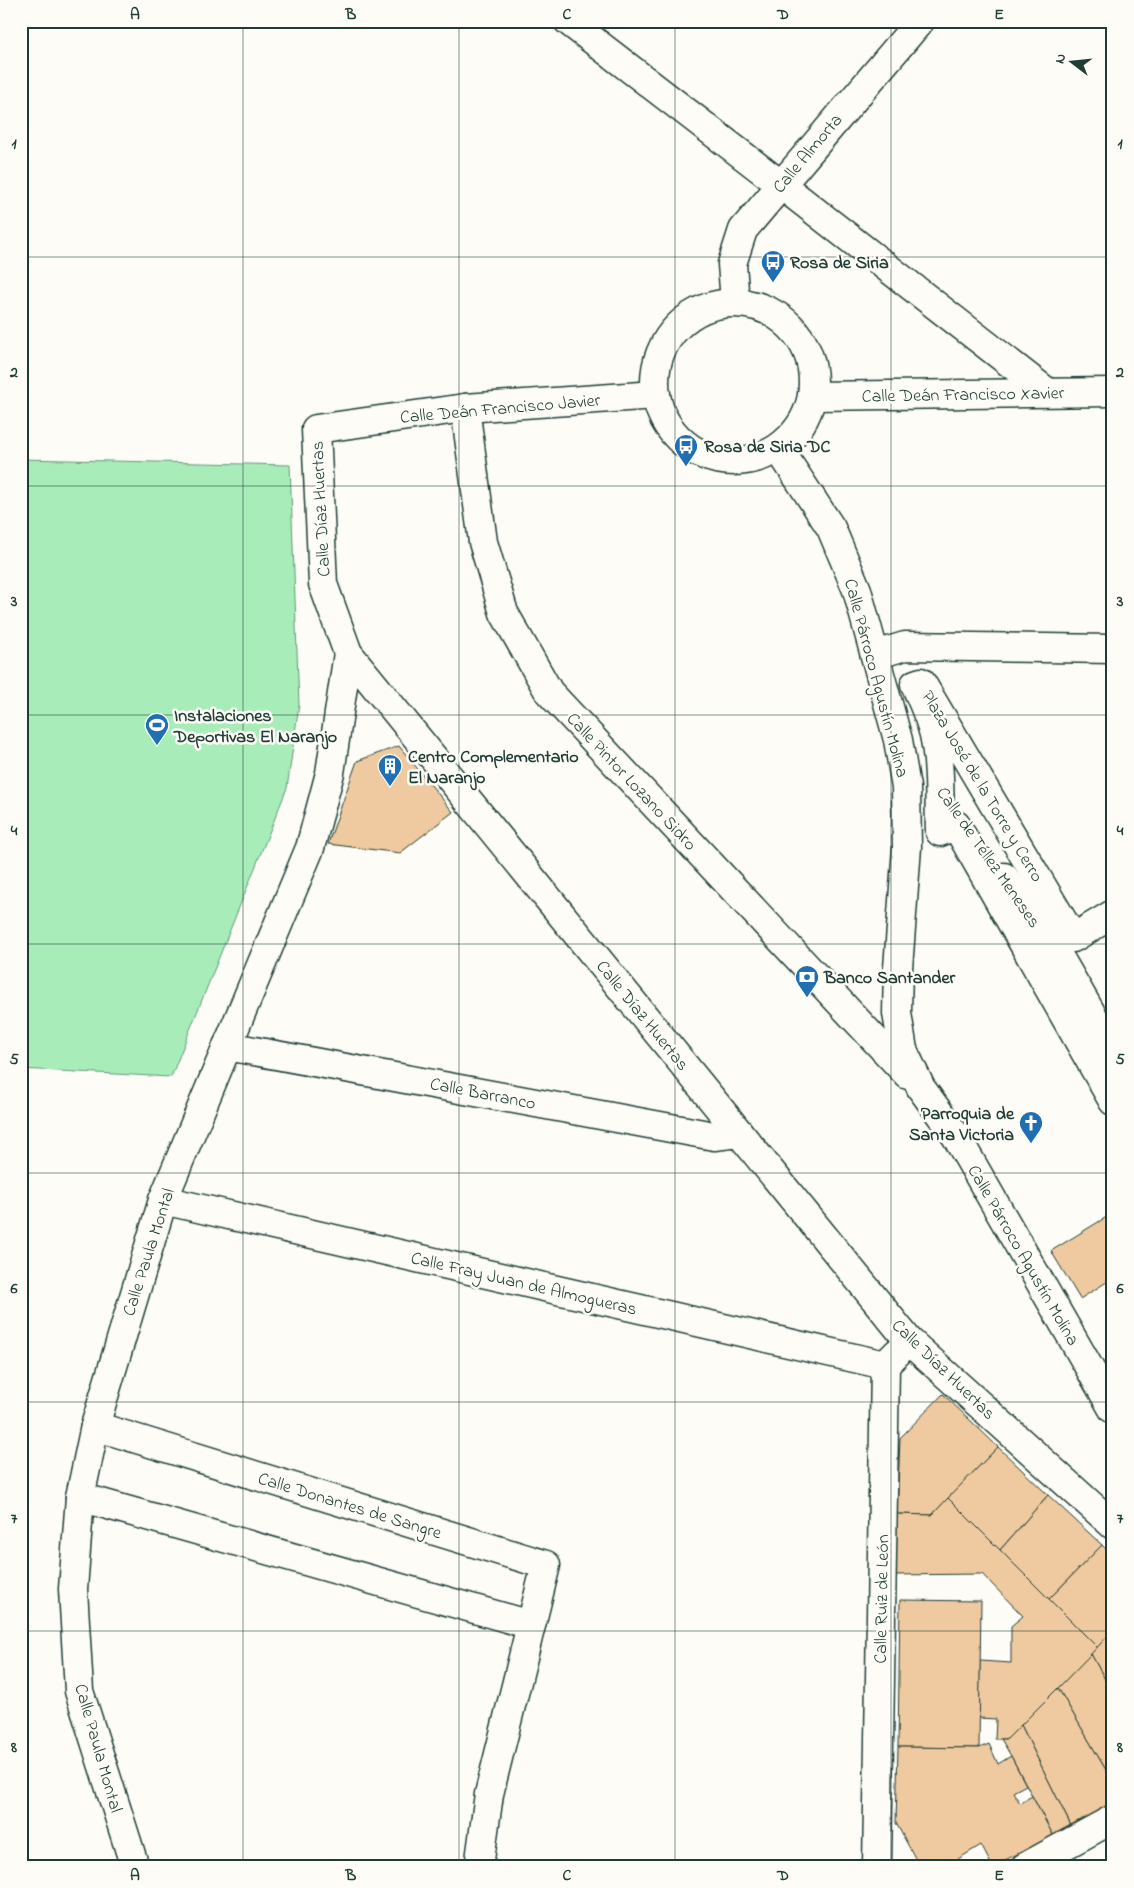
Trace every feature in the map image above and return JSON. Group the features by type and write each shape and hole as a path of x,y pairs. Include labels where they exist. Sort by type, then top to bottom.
{"street":[{"path":"568,21 1046,392"},
{"name":"Calle Almorta","path":"735,302 732,264 743,230 920,21"},
{"path":"735,302 769,309 796,331 812,362 813,396 801,426 779,448 750,460 718,460 689,448 667,425 656,395 658,360 673,330 701,309 735,302"},
{"name":"Calle Deán Francisco Xavier","path":"813,396 1113,392"},
{"name":"Calle Deán Francisco Javier","path":"316,429 465,408 656,395"},
{"name":"Calle Pintor Lozano Sidro","path":"465,408 483,542 504,614 549,692 921,1088"},
{"name":"Calle Díaz Huertas","path":"316,429 322,584 348,654 909,1341 1113,1525"},
{"name":"Calle Párroco Agustín Molina","path":"779,448 831,528 858,590 898,740 906,787 907,847 898,968 897,1013 903,1050 921,1088 956,1136 1113,1409"},
{"path":"875,656 905,646 1113,649"},
{"name":"Calle Paula Montal","path":"135,1867 79,1691 73,1589 80,1497 95,1426 162,1200 310,848 330,773 348,654"},
{"name":"Plaza José de la Torre y Cerro","path":"1113,914 1073,938 921,682 916,684 929,716 934,736 939,782 940,832 956,825 1113,1101"},
{"name":"Calle de Téllez Meneses","path":"906,787 939,782 1059,957 1113,1051"},
{"path":"1059,957 1113,925"},
{"name":"Calle Barranco","path":"227,1046 714,1136 739,1132"},
{"name":"Calle Fray Juan de Almogueras","path":"162,1200 885,1365"},
{"path":"885,1365 909,1341"},
{"name":"Calle Ruiz de León","path":"877,1867 885,1365"},
{"name":"Calle Donantes de Sangre","path":"95,1426 546,1565 489,1794 479,1867"},
{"path":"80,1497 531,1625"},
{"path":"1025,1867 1113,1819"}],"green space":[{"name":"Instalaciones Deportivas El Naranjo","path":"21,459 290,465 299,705 287,788 171,1077 21,1069"}],"building":[{"name":"Centro Complementario El Naranjo","path":"399,746 453,812 400,853 328,844 357,761"},
{"path":"1113,1213 1113,1278 1080,1299 1051,1251"},
{"path":"943,1394 998,1447 932,1515 897,1514 900,1438"},
{"path":"998,1447 1048,1495 1000,1550 948,1498"},
{"path":"1048,1495 1102,1545 1049,1599 1000,1550"},
{"path":"948,1498 1098,1648 1007,1739 995,1739 996,1719 979,1718 980,1661 1011,1663 1011,1626 1023,1616 982,1574 891,1575 897,1514 932,1515"},
{"path":"1102,1545 1113,1556 1113,1630 1098,1648 1049,1599"},
{"path":"900,1600 981,1601 979,1748 898,1747"},
{"path":"1113,1630 1113,1694 1091,1654"},
{"path":"1091,1654 1113,1694 1113,1782 1058,1688"},
{"path":"1058,1688 1113,1782 1113,1807 1072,1828 1021,1725"},
{"path":"1021,1725 1072,1828 1054,1837 1001,1739 1007,1739"},
{"path":"989,1744 998,1764 1011,1756 1026,1785 1013,1792 1020,1803 1032,1796 1054,1837 992,1866 981,1845 945,1867 920,1867 896,1823 898,1747 979,1748"}],"place":[{"name":"Rosa de Siria","path":"773,283"},
{"name":"Rosa de Siria DC","path":"686,467"},
{"name":"Instalaciones Deportivas El Naranjo","path":"157,746"},
{"name":"Centro Complementario El Naranjo","path":"390,787"},
{"name":"Banco Santander","path":"807,998"},
{"name":"Parroquia de Santa Victoria","path":"1031,1144"}]}
